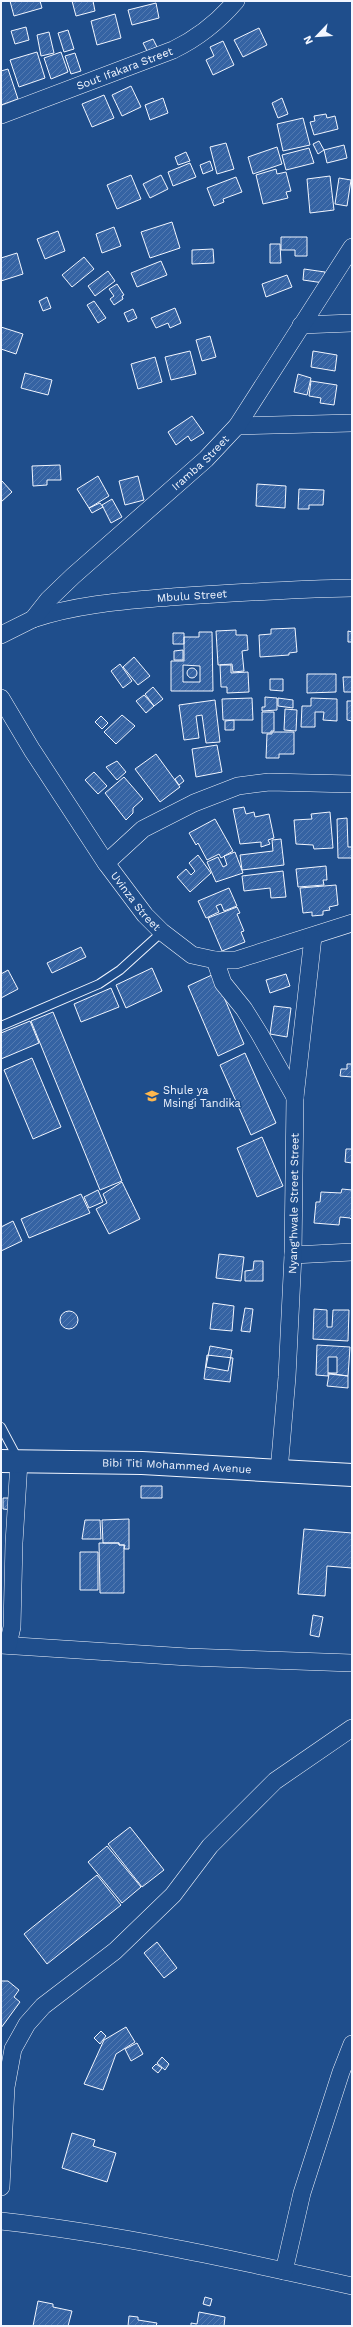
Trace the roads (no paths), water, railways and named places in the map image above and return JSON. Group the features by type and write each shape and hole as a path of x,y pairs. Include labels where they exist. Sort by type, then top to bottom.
{"street":[{"name":"Sout Ifakara Street","path":"1,115 173,50 198,37 215,23 236,1"},
{"name":"Iramba Street","path":"1,635 33,619 48,600 73,576 206,459 237,426 352,247"},
{"path":"301,325 352,323"},
{"path":"237,426 352,423"},
{"name":"Mbulu Street","path":"33,619 53,612 99,603 268,590 352,588"},
{"name":"Uvinza Street","path":"1,698 32,750 106,863 145,915 162,932 192,955 215,960 236,960 313,937 352,922"},
{"path":"106,863 143,829 194,803 238,786 269,782 352,784"},
{"name":"Nyang'hwale Street Street","path":"279,1471 287,1377 293,1256 295,1097 313,937"},
{"path":"215,960 223,983 255,1027 295,1097"},
{"path":"293,1256 352,1252"},
{"path":"10,1461 14,1543 12,1627 5,1645 188,1657 352,1663"},
{"name":"Bibi Titi Mohammed Avenue","path":"10,1461 142,1463 352,1475"},
{"path":"1,2187 6,2087 13,2050 27,2024 43,2006 115,1951 173,1895 210,1846 275,1781 352,1728"},
{"path":"284,2271 302,2193 341,2072 352,2044"},
{"path":"1,2222 72,2229 352,2286"}],"lane":[{"path":"1,1026 99,984 120,970 162,932"},
{"path":"1,1427 10,1461"}],"place":[{"name":"Shule ya Msingi Tandika","path":"152,1096"}]}
